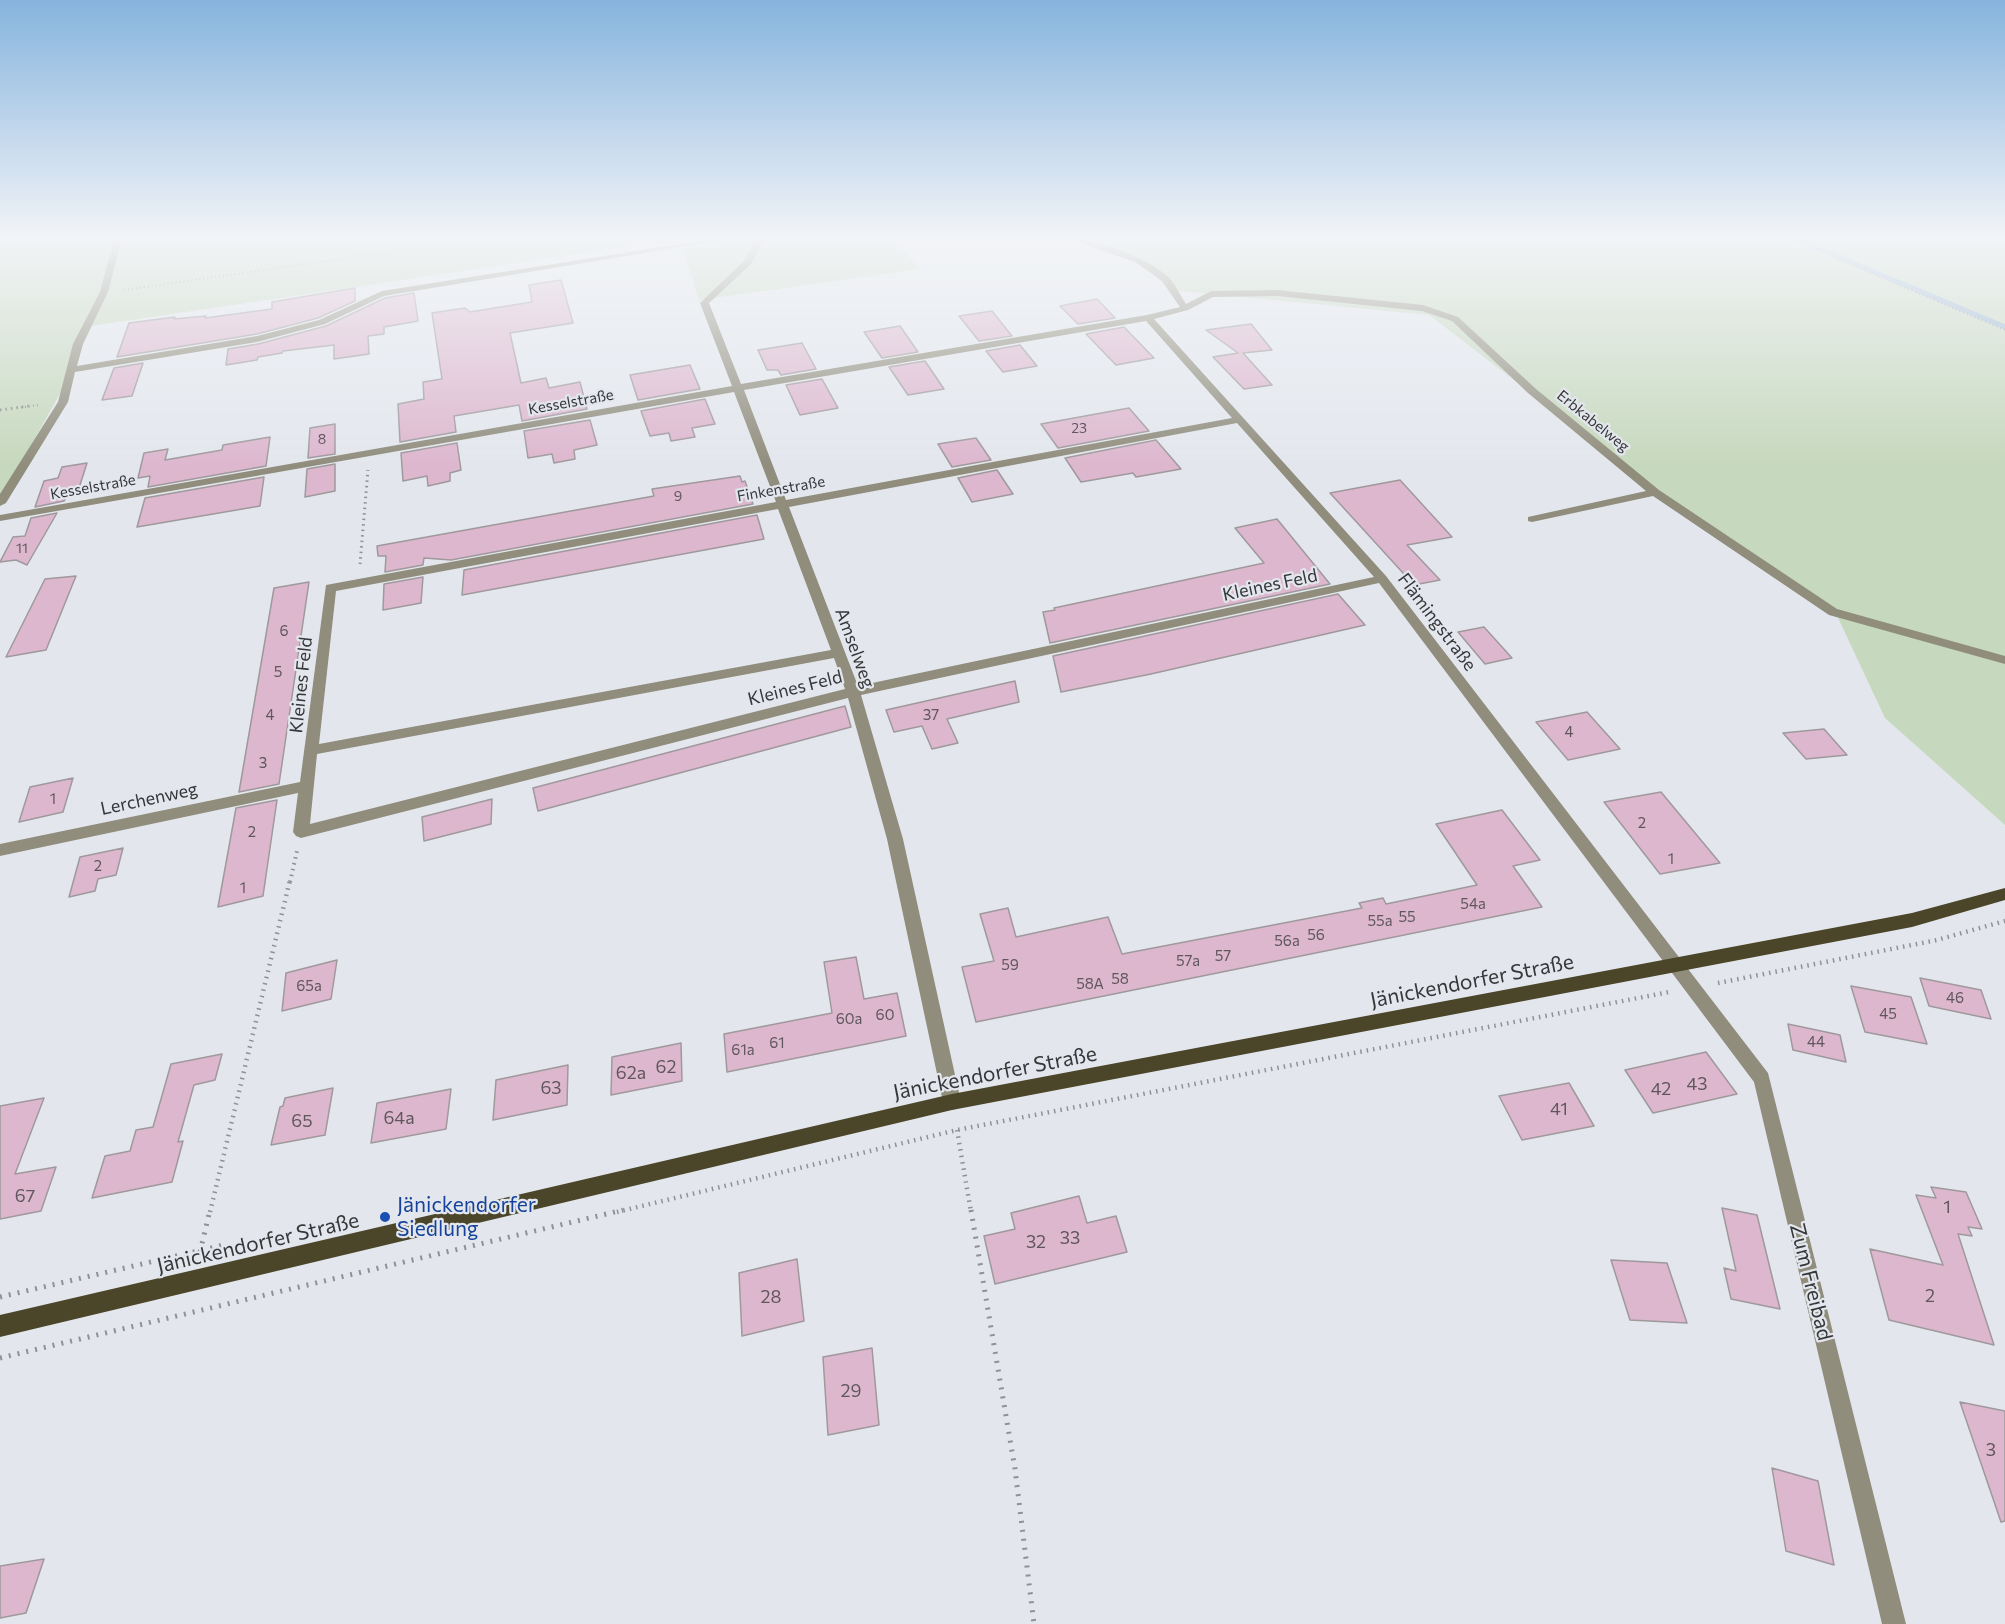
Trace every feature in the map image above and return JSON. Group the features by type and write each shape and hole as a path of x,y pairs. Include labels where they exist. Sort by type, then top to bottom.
{"main road":[{"name":"Jänickendorfer Straße","path":"0,1326 952,1102 1912,920 2005,894"}],"street":[{"path":"0,503 63,402 78,344 93,315"},
{"path":"73,370 257,339 322,322 337,315"},
{"name":"Amselweg","path":"709,315 853,692 895,839 952,1102"},
{"name":"Erbkabelweg","path":"1148,318 1160,315"},
{"name":"Erbkabelweg","path":"1441,315 1455,320 1532,391 1655,492 1833,612 2005,660"},
{"name":"Kesselstraße","path":"0,518 1148,318"},
{"name":"Flämingstraße","path":"1148,318 1382,579 1676,966"},
{"name":"Finkenstraße","path":"330,588 1238,420"},
{"path":"1532,519 1655,492"},
{"name":"Kleines Feld","path":"330,588 301,832 853,692 1382,579"},
{"name":"Kleines Feld","path":"312,750 839,652"},
{"name":"Lerchenweg","path":"0,850 307,786"},
{"name":"Zum Freibad","path":"1676,966 1762,1079 1894,1624"}],"path":[{"path":"1969,315 2005,330"},
{"path":"0,410 63,402"},
{"path":"358,582 370,454"},
{"path":"193,1282 301,832"},
{"path":"0,1358 189,1315 957,1130 1693,987"},
{"path":"952,1102 1015,1470 1034,1624"}],"green space":[{"path":"0,315 167,315 84,327 73,370 0,501"},
{"path":"1427,315 2005,315 2005,825 1885,718 1833,607 1762,564 1653,486"}],"building":[{"path":"229,315 325,315 257,334 117,357 129,323 175,317 174,319 206,316 205,318"},
{"path":"350,315 417,315 418,321 384,327 384,334 368,336 369,354 334,359 334,345 283,351 258,357 257,360 226,365 228,349 258,344 326,326"},
{"path":"432,315 571,315 573,323 510,333 521,383 546,378 549,388 580,382 587,409 522,421 519,405 454,416 456,432 400,442 398,404 424,399 423,382 442,379"},
{"path":"995,315 1012,336 979,341 959,316"},
{"path":"1069,315 1112,315 1115,318 1078,324"},
{"path":"1251,324 1272,350 1243,353 1272,385 1244,389 1213,357 1238,353 1206,330"},
{"path":"900,326 918,352 882,358 864,332"},
{"path":"1124,327 1154,358 1116,365 1086,334"},
{"path":"802,343 816,369 781,375 778,370 767,370 758,350"},
{"path":"1020,345 1037,366 1003,372 986,351"},
{"path":"925,361 944,389 908,395 889,367"},
{"path":"143,363 132,396 102,400 114,368"},
{"path":"690,365 700,389 638,400 630,375"},
{"path":"822,379 838,408 800,415 786,385"},
{"path":"705,399 715,424 692,428 695,437 671,441 669,433 650,436 641,411"},
{"path":"1129,408 1149,431 1058,448 1041,424"},
{"path":"590,420 597,445 574,450 575,459 554,463 552,454 528,458 524,431"},
{"path":"335,424 335,454 308,458 310,428"},
{"path":"270,437 266,466 148,487 150,476 138,478 144,453 168,449 165,460 222,450 223,445"},
{"path":"976,438 991,460 952,467 938,444"},
{"path":"1156,440 1181,469 1136,477 1133,473 1081,482 1065,458"},
{"path":"457,443 461,470 450,473 450,481 428,486 427,476 403,481 401,453"},
{"path":"87,463 79,488 71,489 64,501 35,507 44,481 58,478 62,467"},
{"path":"335,464 335,491 305,497 307,469"},
{"path":"997,470 1013,494 972,502 958,478"},
{"path":"740,476 742,482 745,481 753,504 451,560 424,558 423,565 385,572 386,556 378,556 377,546 654,496 652,489"},
{"path":"264,477 260,506 137,527 145,498"},
{"path":"1400,480 1452,537 1407,545 1440,580 1414,585 1330,493"},
{"path":"57,513 27,565 16,560 0,562 13,537 25,536 31,518"},
{"path":"757,515 764,539 462,595 464,570"},
{"path":"1277,519 1330,584 1050,643 1043,612 1264,563 1235,528"},
{"path":"76,576 46,650 6,657 45,579"},
{"path":"423,577 421,603 383,610 384,584"},
{"path":"309,582 279,784 239,792 274,588"},
{"path":"1338,594 1365,625 1061,692 1053,656"},
{"path":"1484,627 1512,658 1485,664 1458,632"},
{"path":"1015,681 1019,702 947,719 958,743 932,749 922,726 894,732 886,710"},
{"path":"845,706 851,727 538,811 533,788"},
{"path":"1587,712 1620,749 1568,760 1536,722"},
{"path":"1824,729 1847,755 1806,759 1783,733"},
{"path":"73,778 63,812 19,822 30,787"},
{"path":"1661,792 1720,863 1660,874 1604,802"},
{"path":"492,799 491,824 424,841 422,817"},
{"path":"277,800 263,896 218,907 236,808"},
{"path":"1502,810 1540,860 1513,866 1542,907 976,1022 962,967 994,961 980,914 1008,908 1016,937 1108,917 1122,954 1362,908 1359,903 1383,898 1386,904 1477,885 1436,824"},
{"path":"123,848 116,875 98,879 95,891 69,897 80,857"},
{"path":"856,957 864,999 897,993 906,1036 727,1072 724,1034 832,1013 824,962"},
{"path":"337,960 331,999 282,1011 286,973"},
{"path":"1920,978 1981,990 1991,1019 1929,1006"},
{"path":"1851,986 1911,997 1927,1044 1865,1032"},
{"path":"1788,1024 1840,1035 1846,1062 1793,1050"},
{"path":"681,1043 682,1081 611,1095 612,1057"},
{"path":"1706,1052 1737,1094 1653,1113 1625,1070"},
{"path":"222,1054 215,1080 194,1085 178,1142 183,1141 172,1182 92,1198 105,1156 130,1151 136,1130 153,1127 171,1064"},
{"path":"568,1065 567,1105 493,1120 496,1080"},
{"path":"1569,1083 1594,1126 1522,1140 1499,1096"},
{"path":"333,1088 325,1135 271,1145 280,1107 283,1106 285,1098"},
{"path":"451,1089 446,1129 371,1143 377,1103"},
{"path":"44,1098 15,1174 56,1167 41,1211 0,1219 0,1106"},
{"path":"1931,1187 1966,1192 1982,1229 1968,1227 1972,1236 1958,1234 1994,1345 1889,1320 1870,1249 1943,1265 1916,1195 1936,1198"},
{"path":"1079,1196 1087,1223 1116,1216 1127,1252 995,1284 984,1236 1015,1229 1011,1213"},
{"path":"1722,1208 1757,1215 1780,1309 1731,1299 1724,1268 1736,1271"},
{"path":"797,1259 804,1321 742,1336 739,1273"},
{"path":"1611,1260 1667,1263 1687,1323 1630,1320"},
{"path":"872,1348 879,1425 828,1435 823,1357"},
{"path":"1960,1402 2005,1411 2005,1521 2001,1522"},
{"path":"1772,1468 1818,1481 1834,1565 1786,1551"},
{"path":"44,1559 26,1613 0,1618 0,1566"}],"waterway":[{"path":"1976,315 2005,327"}],"place":[{"name":"Jänickendorfer Siedlung","path":"385,1217"}]}
